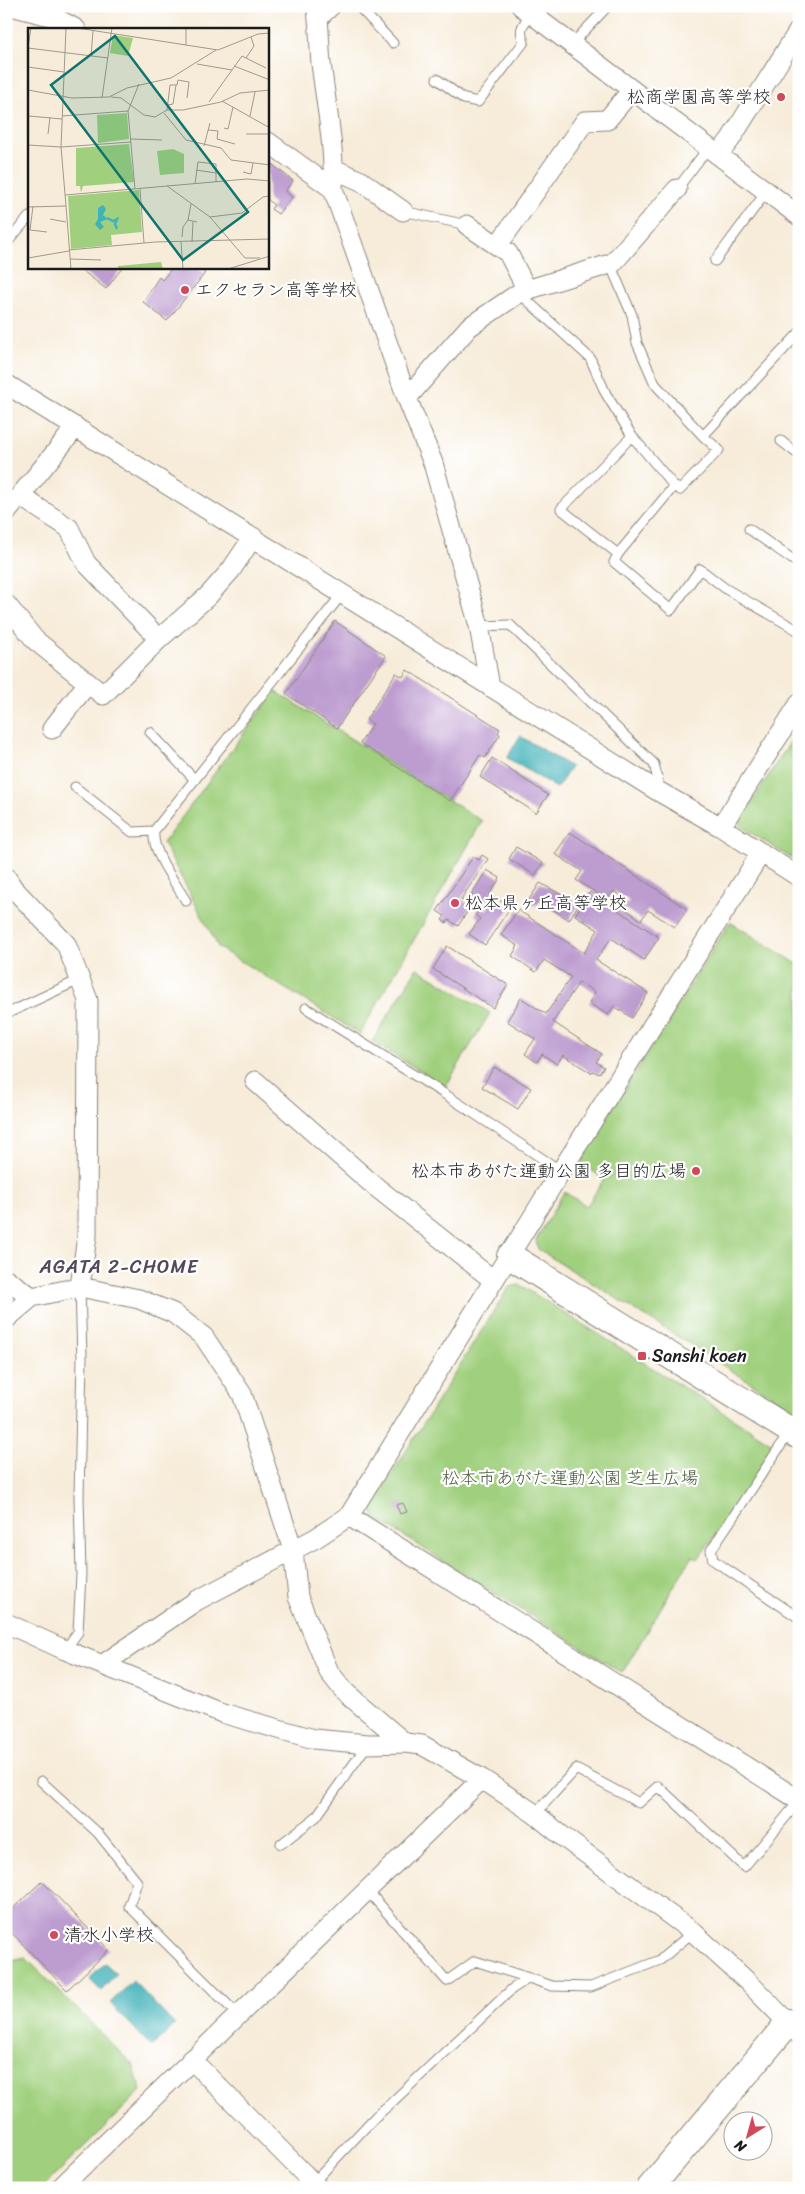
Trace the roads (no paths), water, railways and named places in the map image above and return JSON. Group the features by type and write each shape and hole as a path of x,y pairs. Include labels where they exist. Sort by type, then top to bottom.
{"street":[{"path":"23,7 54,17 74,28"},
{"path":"526,10 799,216"},
{"path":"318,15 320,53 334,169 333,189 407,398 433,463 479,626 490,687"},
{"path":"713,151 730,140 799,30"},
{"path":"498,245 585,121 607,120 632,91"},
{"path":"269,143 333,189"},
{"path":"334,169 361,181 404,212"},
{"path":"407,398 469,327 523,292 613,263 677,189"},
{"path":"467,225 508,253 523,292"},
{"path":"6,384 656,790 721,827 799,878"},
{"path":"6,513 76,427"},
{"path":"20,496 69,528 86,563 159,639"},
{"path":"6,604 35,640 103,695 159,639 208,596 231,570 253,537"},
{"path":"52,729 88,683"},
{"path":"721,827 799,704"},
{"path":"102,1665 196,1601 336,1527 349,1516 493,1280 510,1256 561,1171 761,853"},
{"path":"6,877 13,888 66,944 88,1000 87,1236 80,1287"},
{"path":"255,1081 371,1183 493,1280"},
{"path":"510,1256 795,1433"},
{"path":"6,1279 32,1297"},
{"path":"6,1319 32,1297 80,1287 139,1299 173,1314 204,1337 242,1394 293,1550 298,1597 329,1672 346,1692 405,1743"},
{"path":"349,1516 799,1800"},
{"path":"6,1622 65,1650 222,1713 314,1739 368,1744 405,1743 422,1745 482,1779 535,1814 693,1932 796,2022 650,2188"},
{"path":"60,2188 482,1779"},
{"path":"191,2059 313,2186"}],"lane":[{"path":"318,15 338,6"},
{"path":"358,6 393,43"},
{"path":"572,44 608,6"},
{"path":"437,79 464,99 478,102 524,42 520,33 526,10"},
{"path":"677,189 713,151"},
{"path":"716,261 767,191"},
{"path":"404,212 467,225"},
{"path":"6,244 28,218"},
{"path":"523,292 590,358 606,394 632,436 674,486 680,490 719,450 703,436 654,384 637,344 632,315 610,264"},
{"path":"703,436 799,333"},
{"path":"618,554 562,509 632,436"},
{"path":"780,442 799,455"},
{"path":"674,486 618,554 614,562 671,610 700,569 726,590 799,631"},
{"path":"749,529 799,564"},
{"path":"186,901 159,854 153,839 154,831 342,594"},
{"path":"479,626 510,625 654,764 658,780 656,790"},
{"path":"150,732 195,780"},
{"path":"75,787 132,832 154,831"},
{"path":"6,1014 79,980"},
{"path":"306,1008 443,1093 561,1171"},
{"path":"65,1650 78,1632 81,1574 79,1497 82,1358 80,1287"},
{"path":"795,1433 711,1550 712,1560 799,1618"},
{"path":"281,1844 316,1817 368,1744"},
{"path":"535,1814 576,1770 639,1803 658,1786 744,1867 799,1800"},
{"path":"41,1781 98,1833 137,1882 129,1906 238,2015"},
{"path":"367,1890 447,1981 475,1961 552,1986 591,1987 660,1960 693,1932"},
{"path":"313,2186 376,2116 512,1989 528,1978"}],"water":[{"path":"520,736 571,767 557,788 507,758"},
{"path":"105,1963 117,1974 101,1991 89,1979"},
{"path":"133,1981 175,2025 152,2047 110,2003"}],"place":[{"name":"松商学園高等学校","path":"781,97"},
{"name":"エクセラン高等学校","path":"185,290"},
{"name":"松本県ヶ丘高等学校","path":"455,903"},
{"name":"松本市あがた運動公園 多目的広場","path":"696,1171"},
{"name":"Sanshi koen","path":"642,1356"},
{"name":"清水小学校","path":"54,1935"}],"district":[{"name":"AGATA 2-CHOME","path":"119,1266"}],"park label":[{"name":"松本市あがた運動公園 芝生広場","path":"570,1478"}]}
